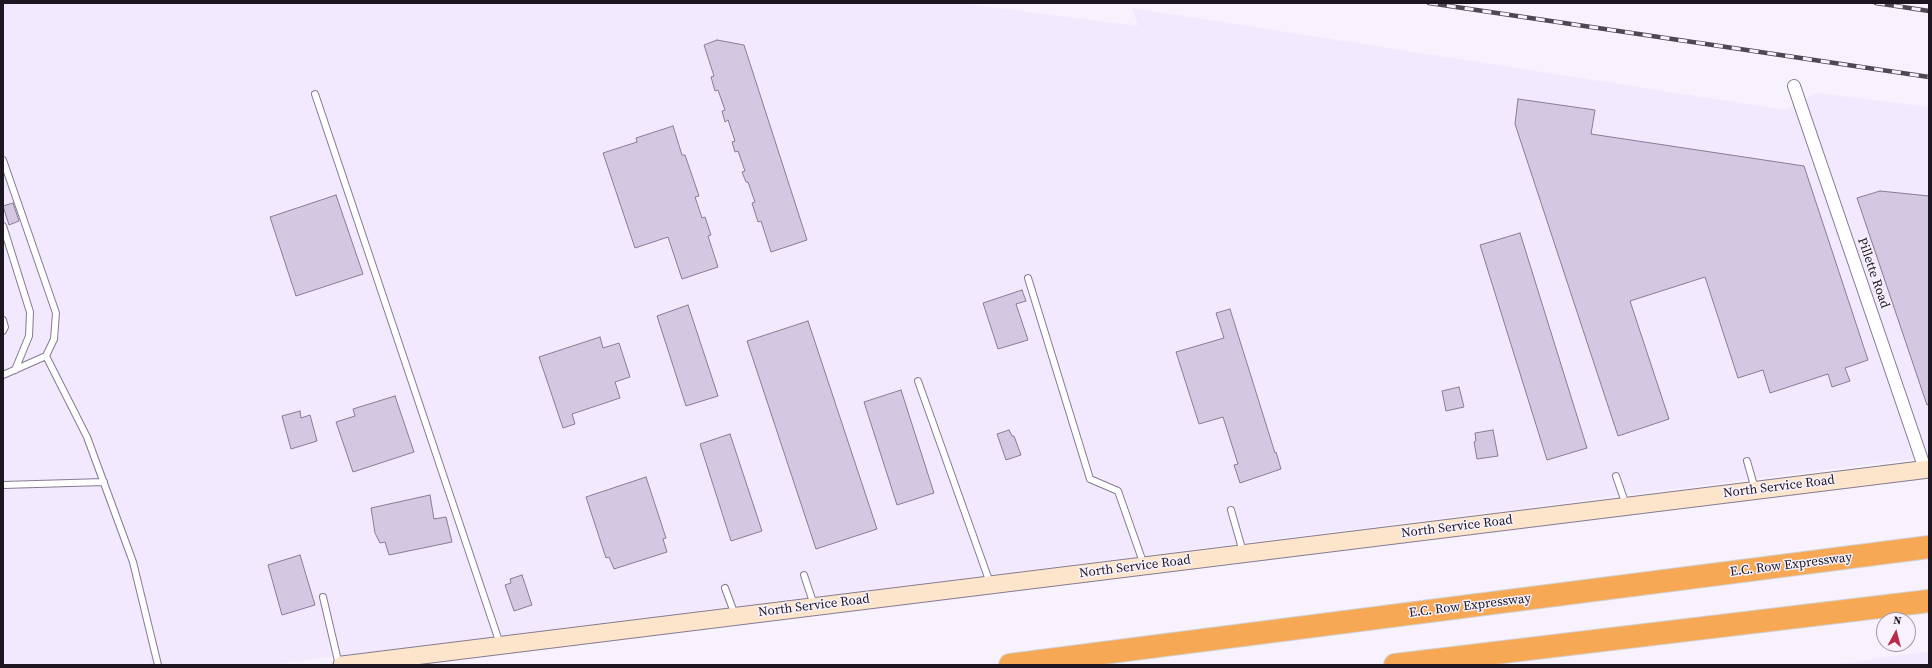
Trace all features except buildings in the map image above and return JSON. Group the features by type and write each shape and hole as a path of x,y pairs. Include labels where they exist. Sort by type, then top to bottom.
{"highway":[{"name":"E.C. Row Expressway","path":"1010,665 1929,547"},
{"path":"1395,665 1929,601"}],"street":[{"name":"Pillette Road","path":"1794,86 1927,469"},
{"name":"North Service Road","path":"342,665 1927,469"}],"lane":[{"path":"315,94 501,645"},
{"path":"3,160 56,313 54,339 46,356 3,375"},
{"path":"3,226 30,312 29,336 15,370"},
{"path":"1028,278 1090,479 1118,491 1144,566"},
{"path":"3,320 5,327 3,331"},
{"path":"46,356 87,437 133,562 158,665"},
{"path":"918,381 990,585"},
{"path":"1747,461 1755,490"},
{"path":"1616,476 1626,506"},
{"path":"3,484 104,482"},
{"path":"1231,510 1244,553"},
{"path":"804,574 815,606"},
{"path":"725,588 735,616"},
{"path":"323,596 339,665"}],"shaded area":[{"path":"3,3 959,3 1138,26 1132,8 1785,110 1816,93 1929,107 1929,457 267,665 3,665"},
{"path":"1929,651 1929,665 1832,665"}],"railway":[{"path":"1429,3 1929,77"},
{"path":"1876,3 1929,11"}]}
